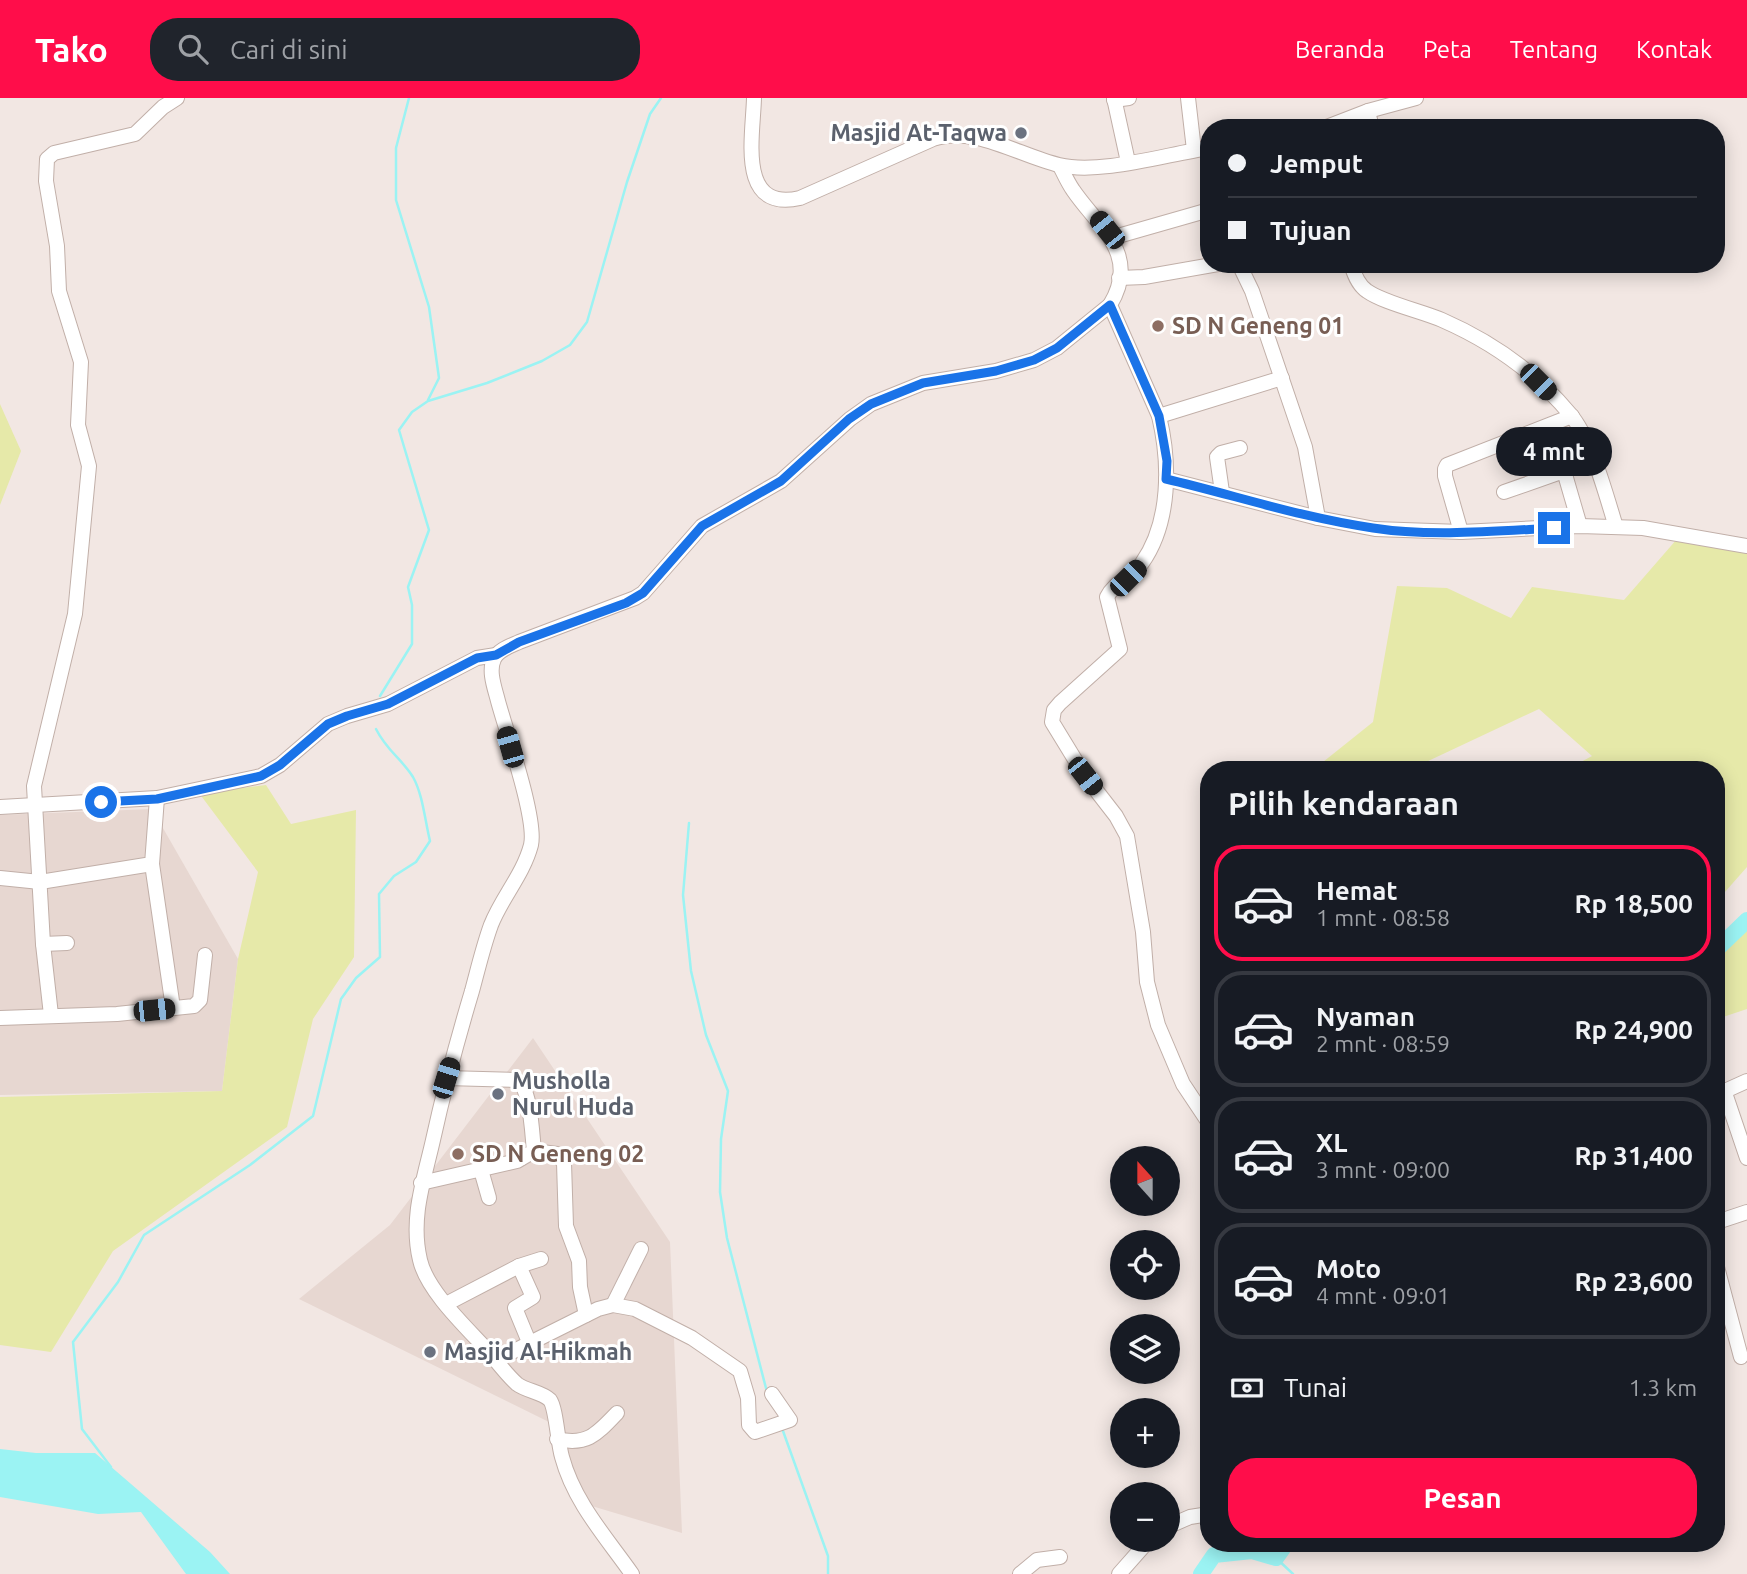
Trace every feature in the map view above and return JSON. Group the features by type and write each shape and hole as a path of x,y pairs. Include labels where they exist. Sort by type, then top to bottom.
{"street":[{"path":"51,1015 43,944 35,776 75,614 89,467 78,425 81,362 60,291 57,246 46,181 47,159 54,153 135,134 163,107 177,98"},
{"path":"754,98 754,173 765,194 776,200 800,198 933,139 951,135 978,139 1060,166 1085,168 1200,150"},
{"path":"1188,98 1200,134"},
{"path":"1347,119 1416,98"},
{"path":"1119,99 1128,162"},
{"path":"1368,111 1370,119"},
{"path":"0,807 35,803 157,799 261,776 280,765 328,724 388,704 477,658 496,655 519,642 635,598 643,593 702,526 781,481 849,419 871,404 923,383 996,371 1034,360 1057,348 1110,305 1119,289 1119,263 1111,238 1073,190 1060,166"},
{"path":"1111,238 1200,213"},
{"path":"1119,278 1144,277 1200,267"},
{"path":"1243,273 1252,291 1305,447 1318,518"},
{"path":"1354,273 1367,291 1442,320 1493,346 1538,382 1572,415 1594,459 1616,527"},
{"path":"1110,305 1159,416 1167,461 1166,479 1160,520 1146,557 1107,597 1120,649 1060,704 1052,715 1052,722 1085,776 1116,816 1127,836 1143,932 1147,982 1158,1026 1183,1084 1200,1110"},
{"path":"1159,416 1282,378"},
{"path":"1461,532 1444,471 1447,465 1572,415"},
{"path":"1222,492 1217,457 1240,448"},
{"path":"1504,492 1594,459"},
{"path":"1564,471 1580,526"},
{"path":"1166,479 1318,518 1375,529 1461,532 1580,526 1643,528 1747,546"},
{"path":"496,655 492,666 494,686 522,788 532,838 523,867 491,925 446,1078 430,1156 421,1183 417,1219 419,1257 425,1272 446,1304 496,1360 521,1386 550,1400 564,1465 577,1494 608,1543 632,1574"},
{"path":"157,799 152,864 173,1008"},
{"path":"0,878 40,882 152,864"},
{"path":"43,944 67,943"},
{"path":"0,1018 117,1014 194,1006 199,1002 205,955"},
{"path":"446,1078 521,1082 526,1092 534,1151"},
{"path":"1747,1081 1727,1090 1726,1096 1747,1158"},
{"path":"421,1183 517,1161 534,1151 556,1154 564,1163 566,1226 580,1264 580,1287 586,1315"},
{"path":"481,1170 489,1198"},
{"path":"1725,1219 1747,1212"},
{"path":"613,1305 641,1249"},
{"path":"446,1304 519,1266 541,1259"},
{"path":"519,1266 533,1297 515,1308 529,1342"},
{"path":"496,1360 586,1315 613,1305 648,1314 705,1346 740,1371 748,1398 749,1425 755,1432 790,1420 772,1394"},
{"path":"1725,1316 1741,1357"},
{"path":"557,1439 575,1442 589,1438 600,1432 617,1413"},
{"path":"1180,1521 1200,1515"},
{"path":"1119,1574 1138,1552"},
{"path":"1020,1574 1037,1560 1060,1557"}],"shaded area":[{"path":"152,809 238,959 222,1091 0,1095 0,815"},
{"path":"533,1038 670,1242 682,1533 575,1501 551,1423 299,1299 390,1225"}],"green space":[{"path":"0,404 21,451 0,505"},
{"path":"1677,539 1747,552 1747,867 1725,892 1725,761 1583,761 1592,756 1539,709 1428,761 1324,761 1373,722 1397,586 1447,588 1511,618 1532,587 1624,600"},
{"path":"266,785 291,824 356,810 354,957 313,1019 287,1127 113,1251 51,1352 0,1345 0,1097 222,1091 238,959 258,872 199,793"},
{"path":"1747,926 1747,1009 1725,1016 1725,952"}],"water":[{"path":"0,1449 36,1453 95,1453 210,1552 230,1574 186,1574 141,1512 98,1514 0,1497"}],"waterway":[{"path":"409,98 396,148 396,200 429,307 439,378 428,400"},
{"path":"380,696 412,644 412,605 408,587 429,530 399,430 412,412 428,401 487,383 542,361 570,345 587,322 627,182 650,114 661,98"},
{"path":"111,1467 82,1429 73,1342 118,1282 144,1235 250,1165 313,1116 341,999 356,978 380,957 379,894 394,876 416,862 430,841 413,777 376,729"},
{"path":"689,823 683,895 691,971 706,1035 728,1091 721,1139 720,1192 727,1238 767,1392"},
{"path":"1725,941 1747,920"},
{"path":"783,1431 828,1556 828,1574"},
{"path":"1201,1574 1214,1555 1242,1552"},
{"path":"1255,1552 1276,1558 1280,1552"},
{"path":"1276,1558 1293,1574"}],"place":[{"name":"Masjid At-Taqwa","path":"1021,133"},
{"name":"SD N Geneng 01","path":"1158,326"},
{"name":"Musholla Nurul Huda","path":"498,1094"},
{"name":"SD N Geneng 02","path":"458,1154"},
{"name":"Masjid Al-Hikmah","path":"430,1352"}],"route":[{"path":"101,802 157,799 261,776 280,765 328,724 411,694 477,658 496,655 519,642 626,603 643,593 702,526 781,481 849,419 871,404 923,383 996,371 1034,360 1057,348 1110,305 1159,416 1167,461 1166,479 1318,518 1375,529 1461,532 1554,528"}]}
